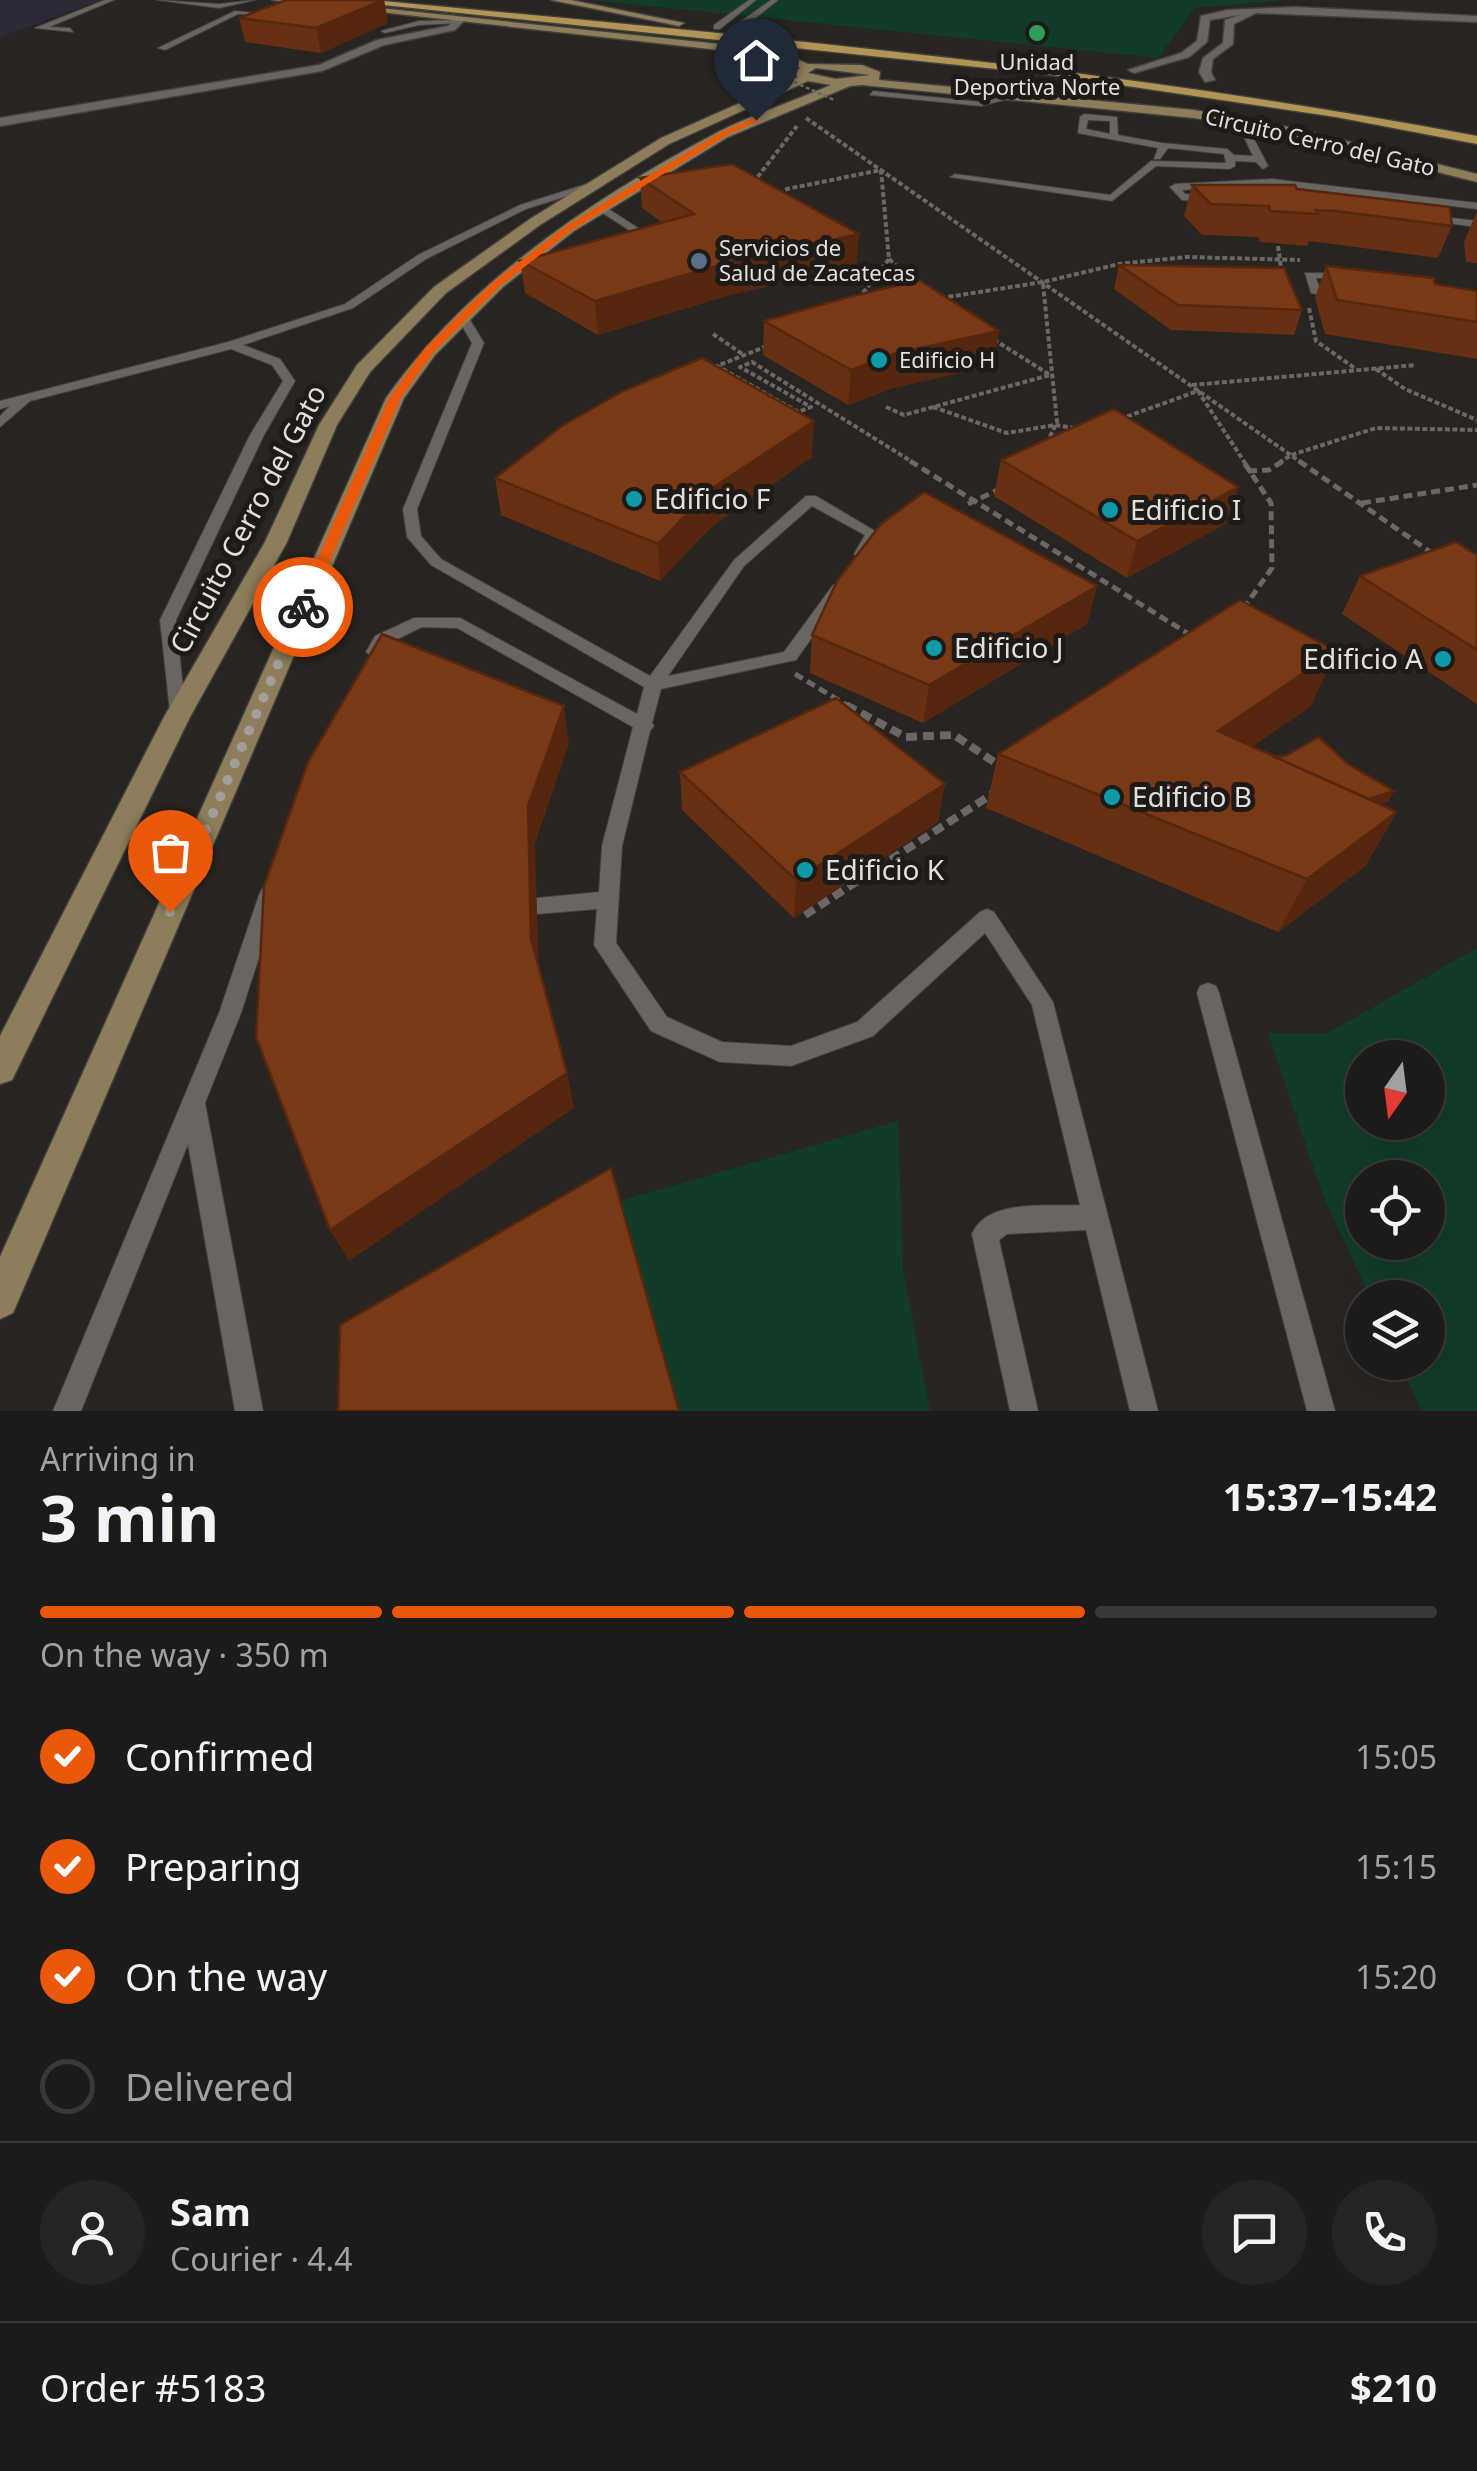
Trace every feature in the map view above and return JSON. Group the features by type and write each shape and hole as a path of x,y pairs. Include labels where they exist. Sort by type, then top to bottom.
{"main road":[{"path":"341,0 1174,85 1477,140"},
{"path":"447,0 1207,76 1477,127"},
{"path":"366,2 420,14"}],"street":[{"path":"277,0 775,53 840,81"},
{"path":"556,0 680,23"},
{"path":"1320,3 1303,8 1326,17"},
{"path":"1134,70 1185,54 1202,42 1205,18 1211,14 1320,3 1477,22"},
{"path":"1185,54 1208,58 1228,44 1227,26 1234,17 1258,14 1477,22"},
{"path":"0,122 322,68 381,42 448,29 455,20"},
{"path":"840,81 836,55 856,51"},
{"path":"1155,66 1207,76 1208,58"},
{"name":"Circuito Cerro del Gato","path":"840,81 1019,95 1241,122 1477,178"},
{"name":"Circuito Cerro del Gato","path":"0,1069 178,717 276,542 328,425 363,369 440,290 535,222 840,81 1192,102 1362,134"},
{"name":"Circuito Cerro del Gato","path":"0,1300 395,398 429,351 463,317 598,196"}],"lane":[{"path":"70,30 39,28 111,0"},
{"path":"160,0 219,6 252,0"},
{"path":"717,27 752,0"},
{"path":"736,28 776,0"},
{"path":"300,10 314,4"},
{"path":"162,48 237,12 286,17"},
{"path":"385,31 455,20"},
{"path":"208,26 224,28"},
{"path":"840,81 981,104 1019,95"},
{"path":"1241,122 1274,187"},
{"path":"1114,134 1162,146 1227,152 1231,158 1230,166 1154,163"},
{"path":"955,177 1112,198 1118,197 1154,163 1162,146"},
{"path":"1231,158 1260,159"},
{"path":"1226,199 1182,197 1175,187 1274,187 1477,206"},
{"path":"0,405 232,345 349,306 422,257 523,207 598,196 650,239"},
{"path":"1418,217 1477,224"},
{"path":"1343,298 1314,292 1310,275 1362,276"},
{"path":"463,317 478,343 410,509 414,537 436,562 653,685 790,656 873,534 810,498 738,563 653,685 612,846 605,945 659,1024 720,1052 791,1056 865,1029 987,918 1042,1002 1144,1411"},
{"path":"178,717 168,620 257,435 289,381 276,362 232,345"},
{"path":"0,423 25,398"},
{"path":"362,672 381,640 420,622 460,623 645,726"},
{"path":"67,1411 230,1013 279,865"},
{"path":"537,906 608,900"},
{"path":"1208,993 1321,1411"},
{"path":"193,1103 249,1411"},
{"path":"1024,1411 985,1234 1002,1222 1096,1217"}],"path":[{"path":"774,23 734,55 840,81"},
{"path":"748,189 804,117 1448,564"},
{"path":"775,196 786,189 880,170"},
{"path":"880,170 889,260 918,286"},
{"path":"939,306 932,299 1043,282 1119,264 1186,257 1310,261"},
{"path":"858,299 889,260"},
{"path":"1040,458 1055,425 1043,282"},
{"path":"712,334 745,356"},
{"path":"987,336 1050,375"},
{"path":"779,342 718,366 798,412 811,407 740,367 752,362 1200,640"},
{"path":"1190,385 1416,365"},
{"path":"1374,368 1405,389 1477,420"},
{"path":"886,407 904,415 1050,375"},
{"path":"1111,424 1139,409 1198,390"},
{"path":"1198,390 1270,502 1272,568 1237,617"},
{"path":"933,407 1007,433 1055,425 1083,429"},
{"path":"1248,471 1269,470 1291,455 1376,428 1477,430"},
{"path":"1360,503 1477,485"},
{"path":"968,504 1004,488"},
{"path":"790,656 796,678 906,737 954,735 1008,771"},
{"path":"805,914 1001,788"}],"shaded area":[{"path":"0,0 101,0 0,37"}],"green space":[{"name":"Unidad Deportiva Norte","path":"590,0 1284,0 1195,8 1158,58"},
{"path":"1477,948 1477,1411 1422,1411 1407,1380 1445,1380 1445,1280 1362,1280 1353,1260 1445,1260 1445,1160 1345,1160 1345,1243 1324,1198 1268,1033 1328,1033"},
{"path":"898,1121 903,1269 930,1411 674,1411 616,1202"}],"building":[{"path":"286,0 383,0 316,28 239,18"},
{"path":"732,164 859,234 730,262 595,301 520,261 694,214 640,178"},
{"path":"1192,185 1295,185 1297,189 1450,207 1452,226 1336,211 1316,210 1318,214 1270,211 1269,206 1211,204"},
{"path":"1119,265 1284,268 1302,310 1178,305"},
{"path":"1326,266 1434,278 1435,284 1477,291 1477,322 1337,300"},
{"path":"919,280 999,331 897,353 851,370 764,321 845,298"},
{"name":"Edificio F","path":"702,358 814,421 711,489 658,544 495,478 562,426 623,391"},
{"path":"1114,409 1238,487 1137,541 1001,460"},
{"name":"Edificio J","path":"924,492 1097,586 929,685 812,635 837,581 881,524"},
{"path":"1456,542 1477,555 1477,650 1360,576"},
{"path":"1240,600 1336,651 1218,731 1397,812 1307,879 998,754"},
{"path":"382,634 564,706 528,806 531,938 567,1073 330,1230 256,1037 264,886 308,762"},
{"name":"Edificio K","path":"836,698 945,784 796,880 680,772"},
{"path":"1319,737 1348,764 1394,791 1369,799 1275,757 1287,755"},
{"path":"611,1168 679,1411 338,1411 340,1325"}],"way so far":[{"path":"170,912 303,607"}],"place":[{"name":"Unidad Deportiva Norte","path":"1037,33"},
{"name":"Servicios de Salud de Zacatecas","path":"699,261"},
{"name":"Edificio H","path":"879,360"},
{"name":"Edificio F","path":"634,499"},
{"name":"Edificio I","path":"1110,510"},
{"name":"Edificio J","path":"934,648"},
{"name":"Edificio A","path":"1443,659"},
{"name":"Edificio B","path":"1112,797"},
{"name":"Edificio K","path":"805,870"}],"route":[{"path":"303,607 395,398 429,351 497,284 569,228 724,134 756,120"}]}
